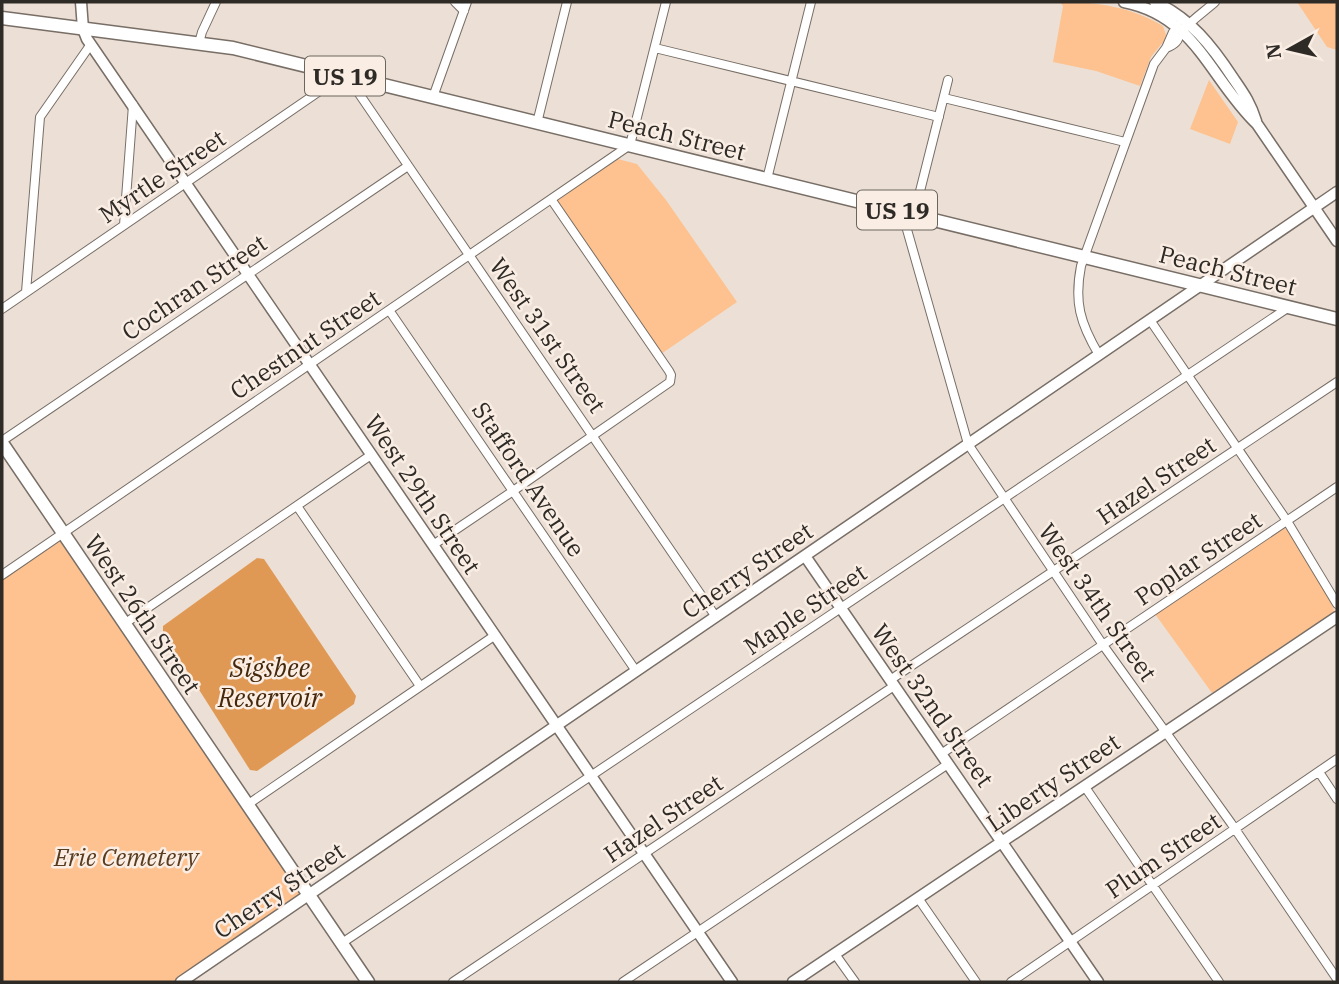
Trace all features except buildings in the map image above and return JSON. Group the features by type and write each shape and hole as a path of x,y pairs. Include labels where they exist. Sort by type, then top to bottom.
{"main road":[{"name":"Peach Street","path":"2,19 233,48 1337,318"},
{"name":"West 26th Street","path":"2,442 368,982"}],"street":[{"path":"81,2 83,29"},
{"path":"199,43 216,2"},
{"path":"433,97 465,6 455,2"},
{"path":"537,123 567,2"},
{"path":"630,145 666,2"},
{"path":"767,179 811,2"},
{"path":"1124,2 1171,16"},
{"path":"1155,2 1186,27 1337,241"},
{"path":"1099,355 1086,331 1078,306 1078,282 1084,256 1154,64 1166,48 1173,46 1180,38 1186,27 1215,2"},
{"name":"West 29th Street","path":"83,29 132,105 732,982"},
{"path":"26,292 40,117 91,44"},
{"path":"654,48 939,117"},
{"name":"West 31st Street","path":"345,76 716,617"},
{"name":"Myrtle Street","path":"2,309 345,76"},
{"path":"908,213 948,80"},
{"path":"944,97 1125,142"},
{"path":"124,225 132,105"},
{"name":"Chestnut Street","path":"2,575 630,145"},
{"name":"Cochran Street","path":"2,442 408,166"},
{"name":"Cherry Street","path":"185,981 1337,192"},
{"path":"433,545 668,384 671,378 551,199"},
{"name":"West 34th Street","path":"908,213 968,444 1103,645 1235,829 1337,979"},
{"name":"Maple Street","path":"342,943 1289,307"},
{"name":"Stafford Avenue","path":"389,310 636,671"},
{"path":"1150,320 1287,521 1337,604"},
{"name":"Hazel Street","path":"453,982 1053,572 1337,382"},
{"path":"124,624 371,455"},
{"name":"Poplar Street","path":"941,754 1337,487"},
{"path":"297,506 420,686"},
{"name":"West 32nd Street","path":"805,556 1098,982"},
{"name":"Liberty Street","path":"793,982 1337,617"},
{"path":"247,805 494,636"},
{"name":"Plum Street","path":"1011,982 1337,759"},
{"path":"623,982 948,764"},
{"path":"1319,772 1337,799"},
{"path":"1085,787 1219,982"},
{"path":"918,898 976,982"},
{"path":"835,954 855,982"}],"green space":[{"path":"1060,2 1114,7 1139,14 1163,26 1166,35 1164,41 1151,57 1140,86 1096,71 1053,62 1063,6"},
{"path":"1297,2 1337,2 1337,50 1327,47"},
{"path":"1209,80 1238,122 1230,144 1190,129"},
{"path":"618,159 637,164 666,200 737,302 661,354 557,202"},
{"path":"1283,527 1291,532 1334,610 1212,693 1155,614"},
{"name":"Erie Cemetery","path":"60,540 300,892 298,897 173,982 2,982 2,579"}],"water":[{"name":"Sigsbee Reservoir","path":"257,558 264,559 356,696 354,704 257,771 250,770 163,633 163,626"}]}
